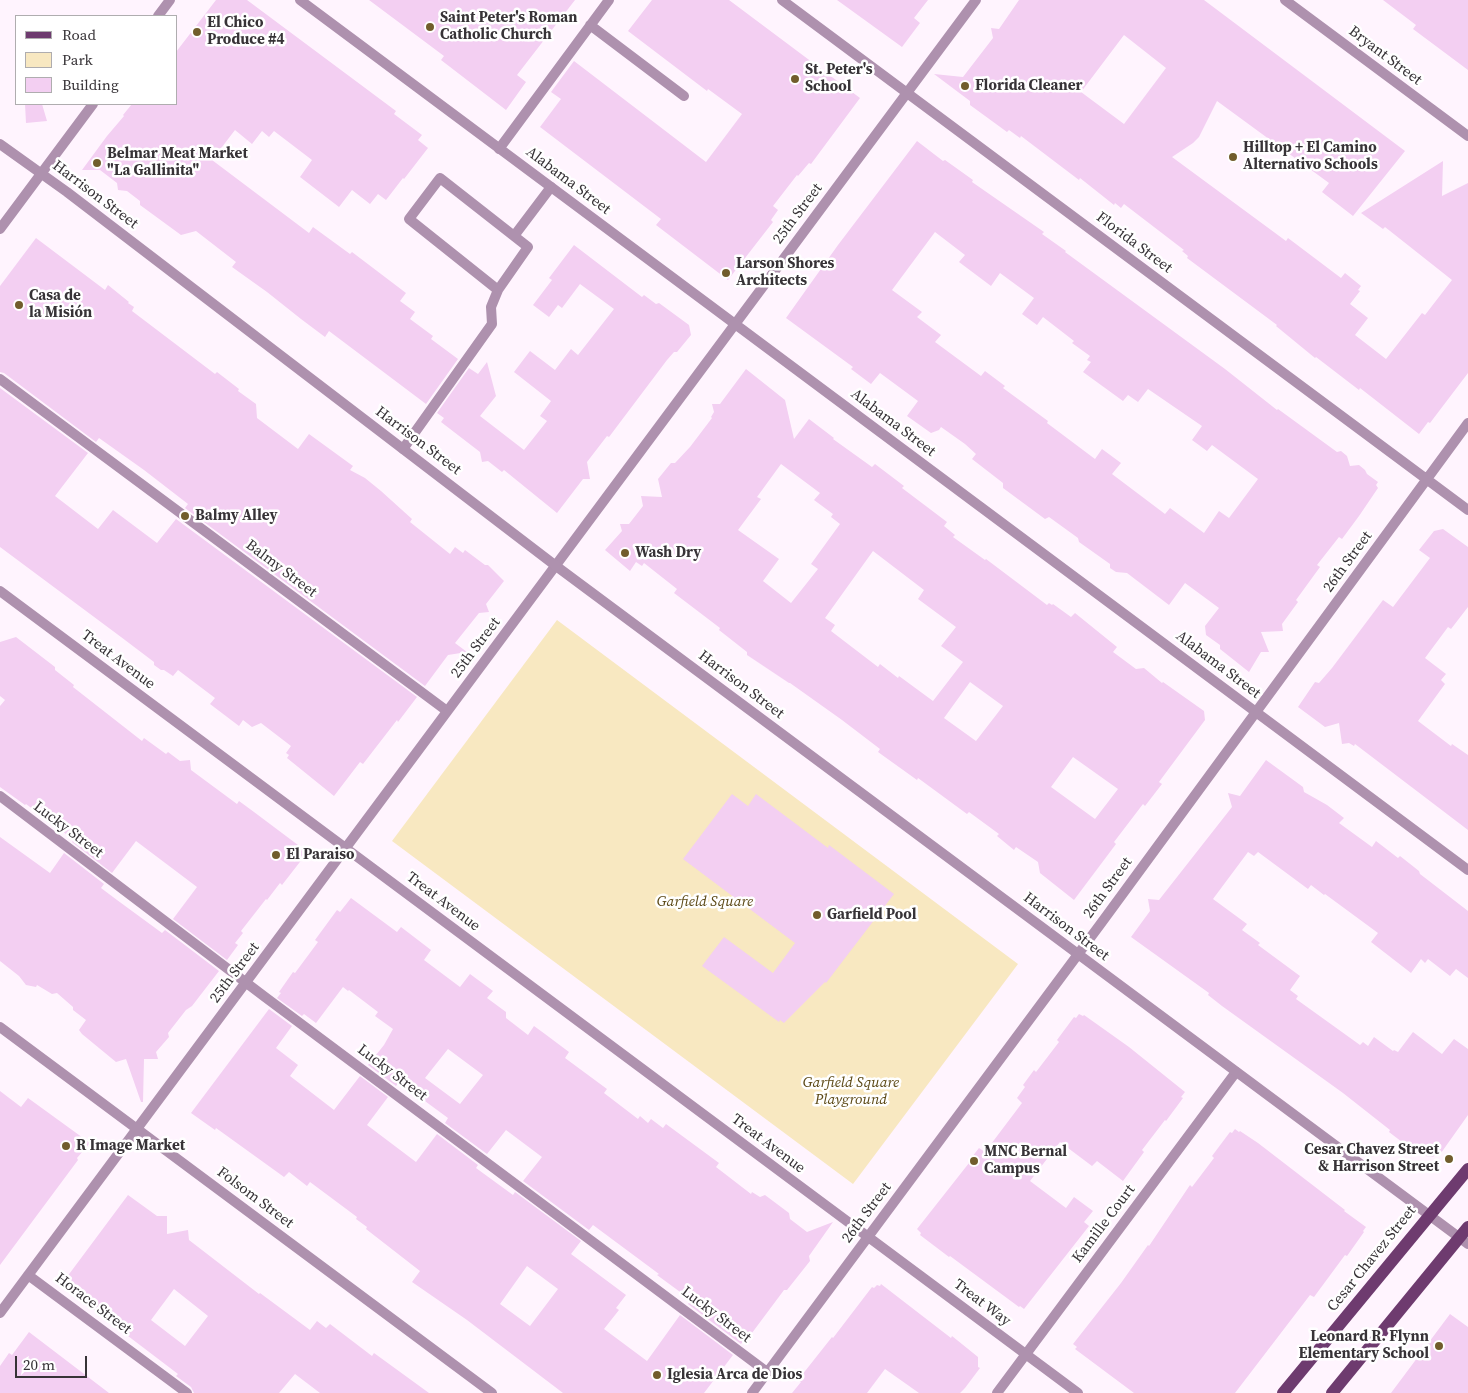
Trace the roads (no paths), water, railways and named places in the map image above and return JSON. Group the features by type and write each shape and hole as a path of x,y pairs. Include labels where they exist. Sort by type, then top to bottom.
{"main road":[{"name":"Cesar Chavez Street","path":"1283,1393 1468,1169"},
{"path":"1332,1393 1464,1241 1468,1228"}],"street":[{"path":"159,15 170,0"},
{"name":"Alabama Street","path":"300,0 1468,870"},
{"path":"499,148 609,0"},
{"name":"Florida Street","path":"782,0 1468,510"},
{"name":"25th Street","path":"0,1313 976,0"},
{"name":"Bryant Street","path":"1285,0 1468,136"},
{"path":"590,25 684,96"},
{"path":"0,229 92,105"},
{"name":"Harrison Street","path":"0,144 41,173 556,566 1464,1241"},
{"path":"402,449 492,324 491,306 498,290 528,247 440,178 409,219 498,290"},
{"path":"514,236 551,187"},
{"name":"Balmy Street","path":"0,379 447,712"},
{"name":"26th Street","path":"752,1393 1078,954 1468,423"},
{"name":"Treat Avenue","path":"0,591 868,1237"},
{"name":"Lucky Street","path":"0,796 246,983 767,1372"},
{"name":"Folsom Street","path":"0,1027 492,1393"},
{"name":"Kamille Court","path":"996,1393 1236,1072"},
{"name":"Treat Way","path":"868,1237 1078,1393"},
{"name":"Horace Street","path":"28,1275 187,1393"}],"place":[{"name":"Saint Peter's Roman Catholic Church","path":"430,27"},
{"name":"El Chico Produce #4","path":"197,32"},
{"name":"St. Peter's School","path":"795,79"},
{"name":"Florida Cleaner","path":"965,86"},
{"name":"Hilltop + El Camino Alternativo Schools","path":"1233,157"},
{"name":"Belmar Meat Market \"La Gallinita\"","path":"97,163"},
{"name":"Larson Shores Architects","path":"726,273"},
{"name":"Casa de la Misión","path":"19,305"},
{"name":"Balmy Alley","path":"185,516"},
{"name":"Wash Dry","path":"625,553"},
{"name":"El Paraiso","path":"276,855"},
{"name":"Garfield Pool","path":"817,915"},
{"name":"R Image Market","path":"66,1146"},
{"name":"Cesar Chavez Street & Harrison Street","path":"1449,1159"},
{"name":"MNC Bernal Campus","path":"974,1161"},
{"name":"Leonard R. Flynn Elementary School","path":"1439,1346"},
{"name":"Iglesia Arca de Dios","path":"657,1375"}],"park label":[{"name":"Garfield Square","path":"705,902"},
{"name":"Garfield Square Playground","path":"851,1092"}]}
